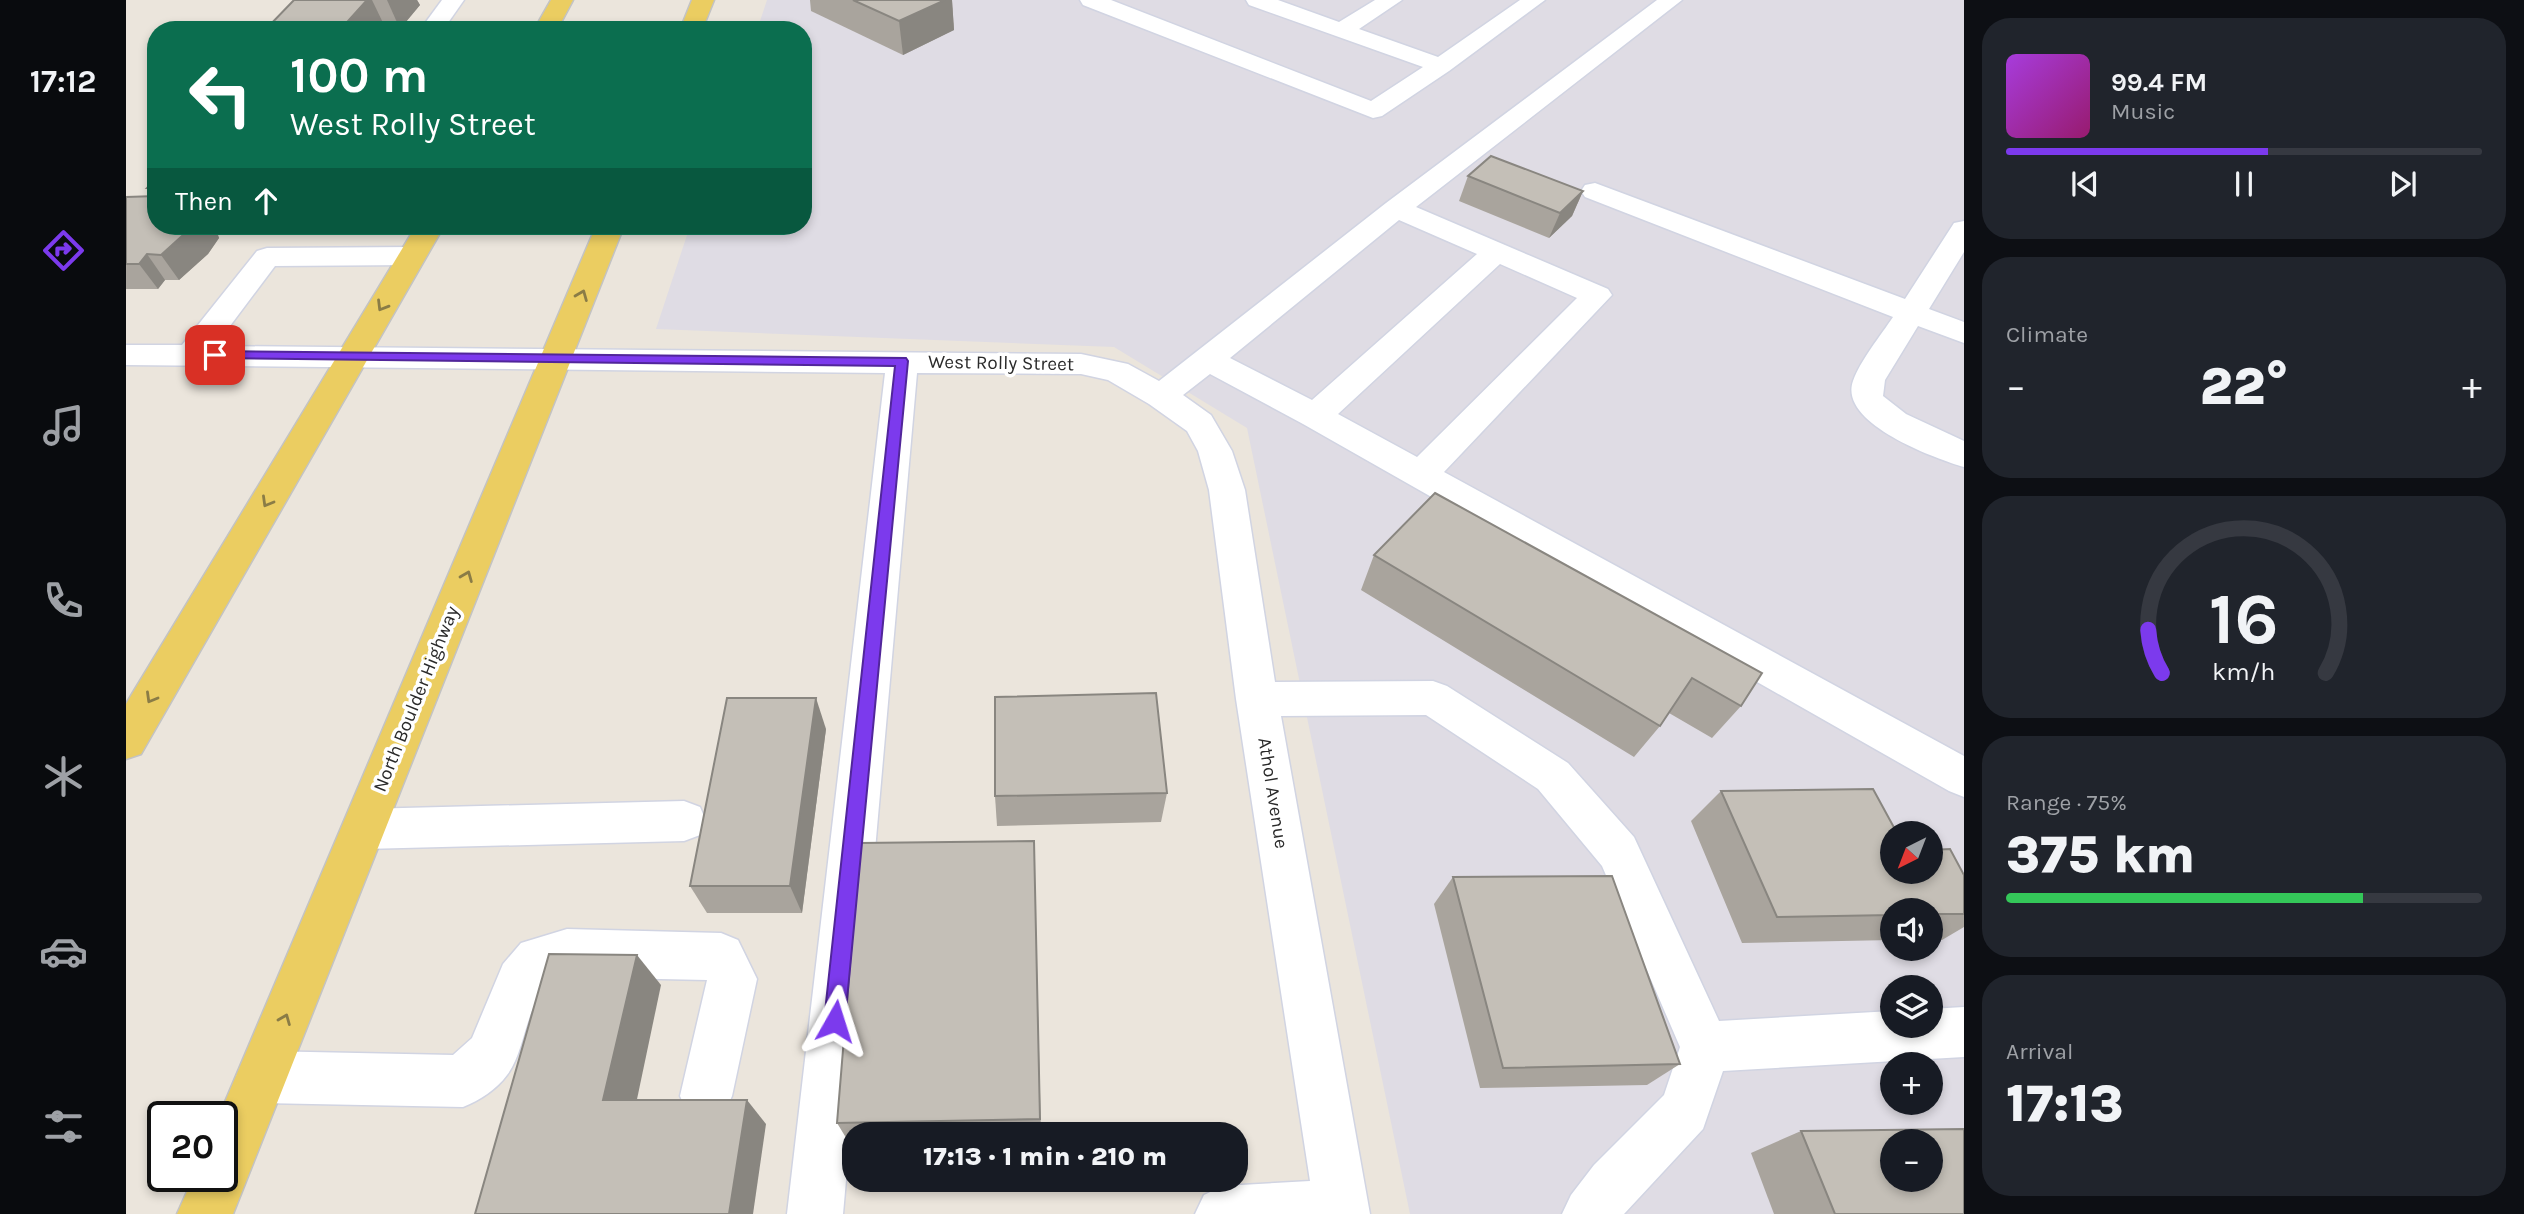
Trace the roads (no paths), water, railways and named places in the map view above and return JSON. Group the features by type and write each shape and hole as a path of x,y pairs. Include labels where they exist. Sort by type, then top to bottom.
{"main road":[{"path":"550,21 562,0"},
{"path":"695,21 703,0"},
{"path":"126,741 424,235"},
{"name":"North Boulder Highway","path":"238,1136 606,235"},
{"name":"North Boulder Highway","path":"205,1214 215,1192"}],"street":[{"path":"438,21 453,0"},
{"path":"1091,0 1373,111 1534,0"},
{"path":"1257,0 1441,66"},
{"path":"1340,30 1391,0"},
{"path":"1161,396 1396,209 1671,0"},
{"path":"1595,191 1964,333"},
{"path":"1396,209 1597,295 1421,475"},
{"path":"1964,229 1868,380 1867,397 1874,410 1897,424 1964,455"},
{"path":"191,355 283,235"},
{"path":"1315,416 1496,252"},
{"path":"267,257 412,256"},
{"name":"West Rolly Street","path":"126,355 1081,364 1117,371 1161,396"},
{"path":"1209,360 1315,416 1964,778"},
{"path":"815,1214 902,361"},
{"name":"Athol Avenue","path":"1161,396 1199,424 1215,451 1227,490 1257,699 1341,1211"},
{"path":"1257,699 1433,698 1553,776 1618,852 1705,1047 1685,1111 1613,1184 1590,1214"},
{"path":"363,829 684,821"},
{"path":"262,1077 463,1081 490,1056 520,981 538,960 568,953 721,957 733,979 706,1096"},
{"path":"1705,1047 1964,1032"},
{"path":"1223,1214 1341,1211"}]}
